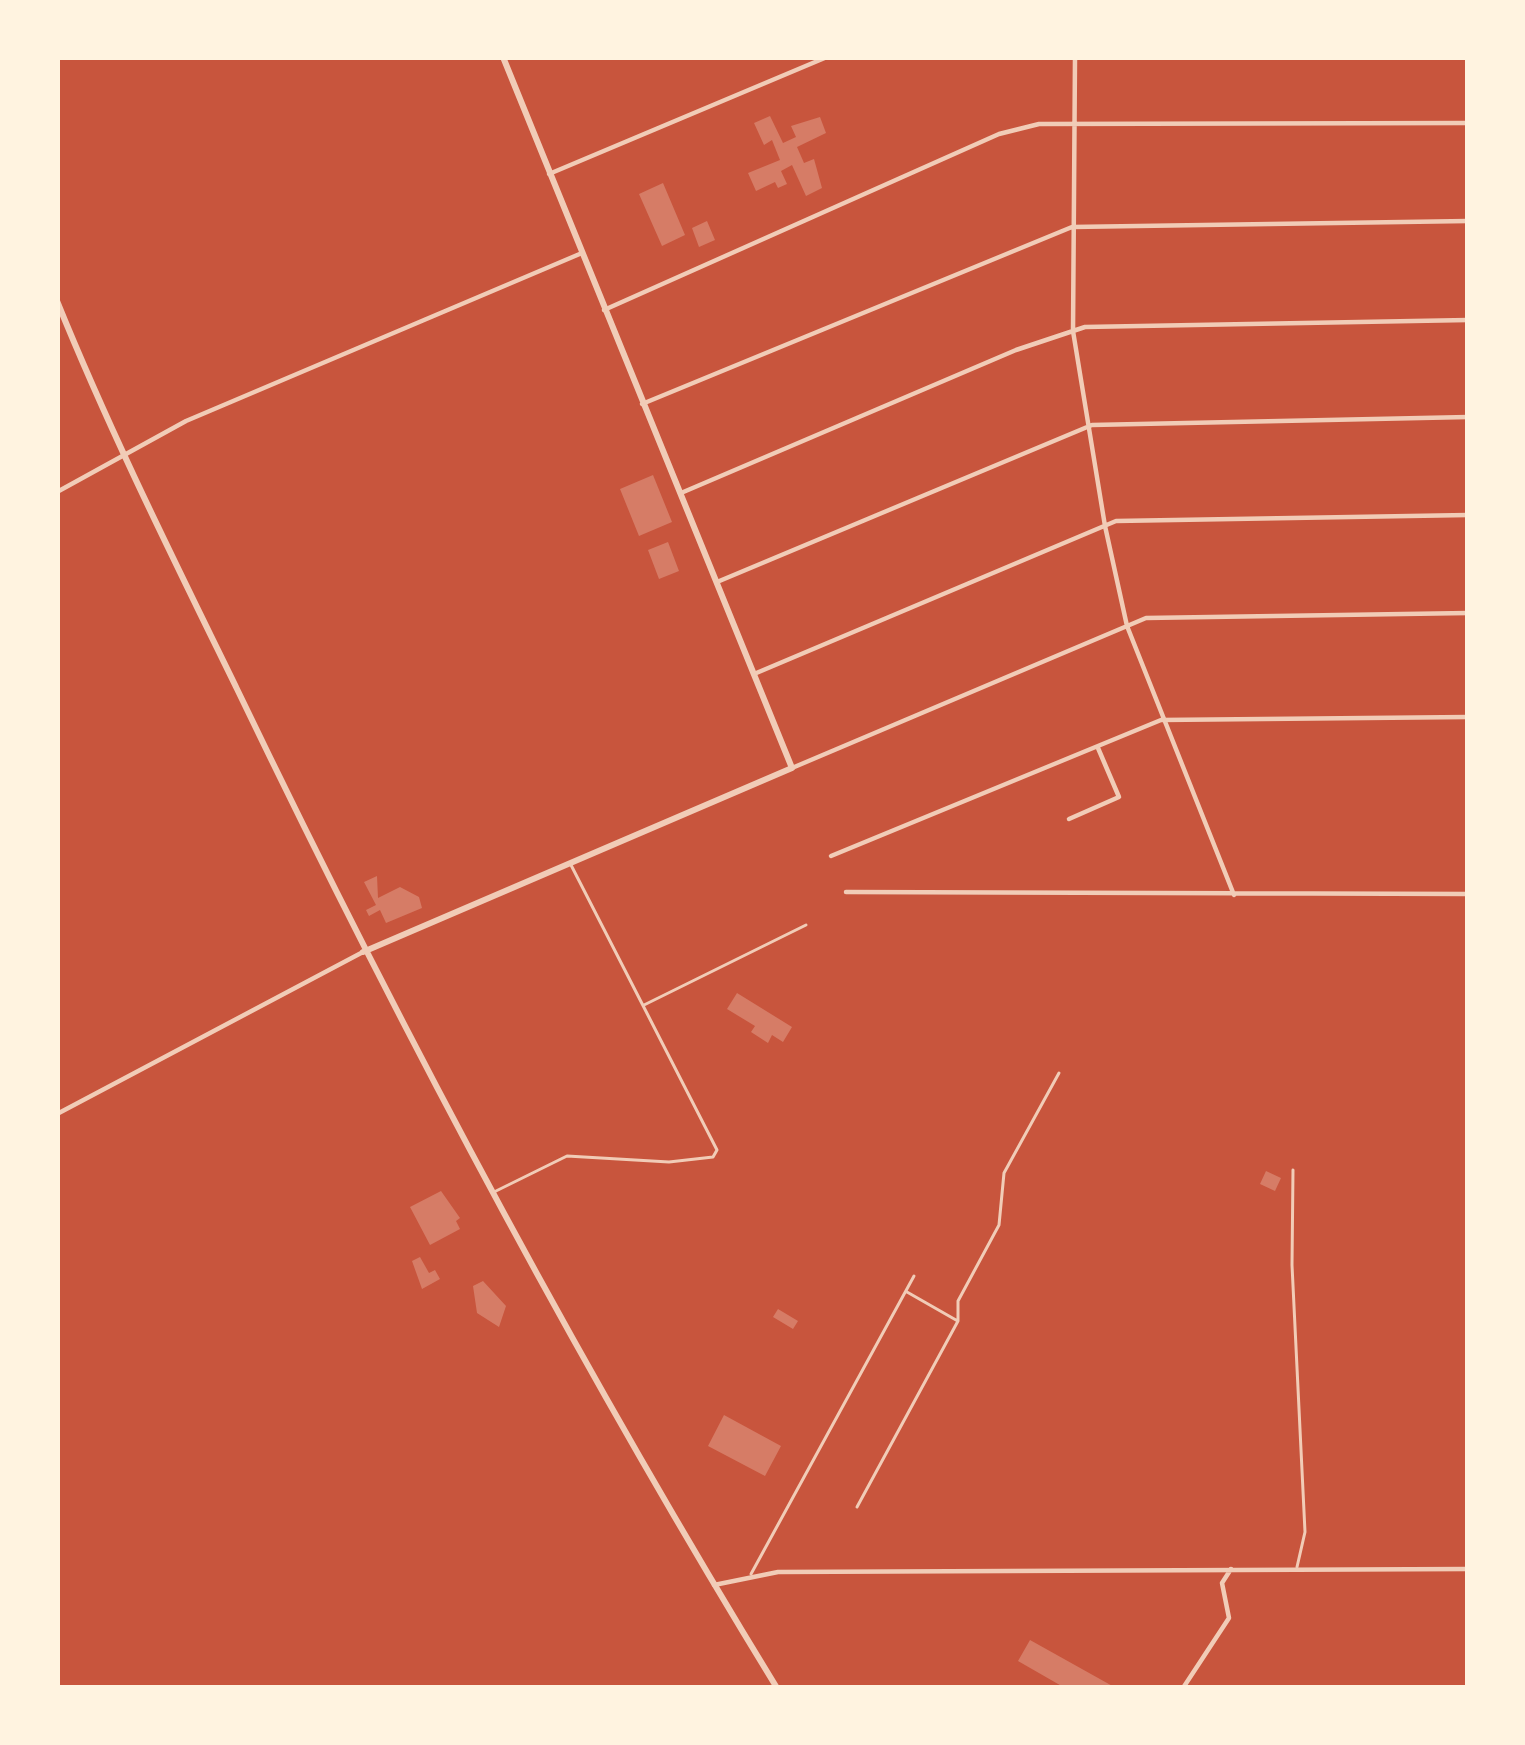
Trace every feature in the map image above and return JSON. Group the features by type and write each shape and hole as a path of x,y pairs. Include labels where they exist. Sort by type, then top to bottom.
{"street":[{"path":"503,57 792,768"},
{"path":"549,174 827,57"},
{"path":"1075,57 1073,331 1105,526 1127,626 1234,895"},
{"path":"604,310 999,134 1076,121 1468,123"},
{"path":"642,404 1072,227 1468,220"},
{"path":"57,492 119,454 582,253"},
{"path":"57,302 119,454 363,952 714,1585 777,1688"},
{"path":"681,493 1016,350 1073,331 1468,320"},
{"path":"717,582 1092,425 1468,417"},
{"path":"754,674 1116,521 1468,515"},
{"path":"57,1114 363,952 1146,618 1468,613"},
{"path":"831,856 1161,720 1468,717"},
{"path":"1069,819 1120,797 1097,746"},
{"path":"846,892 1468,894"},
{"path":"1183,1688 1229,1618 1222,1582 1231,1569"},
{"path":"714,1585 751,1574 1468,1569"}],"lane":[{"path":"494,1192 567,1156 669,1162 713,1156 717,1150 570,862"},
{"path":"644,1005 806,925"},
{"path":"857,1507 958,1321 958,1300 999,1225 1004,1173 1059,1072"},
{"path":"1293,1169 1291,1242 1305,1532 1298,1567"},
{"path":"751,1574 914,1276"},
{"path":"905,1291 958,1321"}],"building":[{"path":"770,116 783,143 796,137 791,126 820,117 826,133 797,147 804,163 814,159 822,188 806,196 792,165 781,171 787,184 778,188 775,182 756,191 748,173 780,160 772,140 764,145 754,123"},
{"path":"663,183 685,235 662,246 639,194"},
{"path":"707,221 715,240 699,247 692,228"},
{"path":"653,475 672,522 639,536 620,489"},
{"path":"668,542 679,571 659,579 648,550"},
{"path":"377,876 378,898 400,887 419,897 422,908 386,923 380,910 369,916 366,910 376,905 364,882"},
{"path":"737,993 792,1027 783,1042 772,1035 768,1043 751,1032 755,1026 727,1009"},
{"path":"1266,1171 1281,1178 1275,1191 1260,1184"},
{"path":"441,1191 460,1218 456,1221 460,1229 430,1245 410,1207"},
{"path":"420,1257 429,1273 435,1270 440,1279 422,1289 412,1261"},
{"path":"483,1281 506,1306 499,1327 477,1313 473,1286"},
{"path":"778,1309 798,1321 793,1329 773,1317"},
{"path":"724,1415 781,1446 765,1476 708,1446"},
{"path":"1030,1640 1116,1688 1065,1688 1018,1661"}]}
